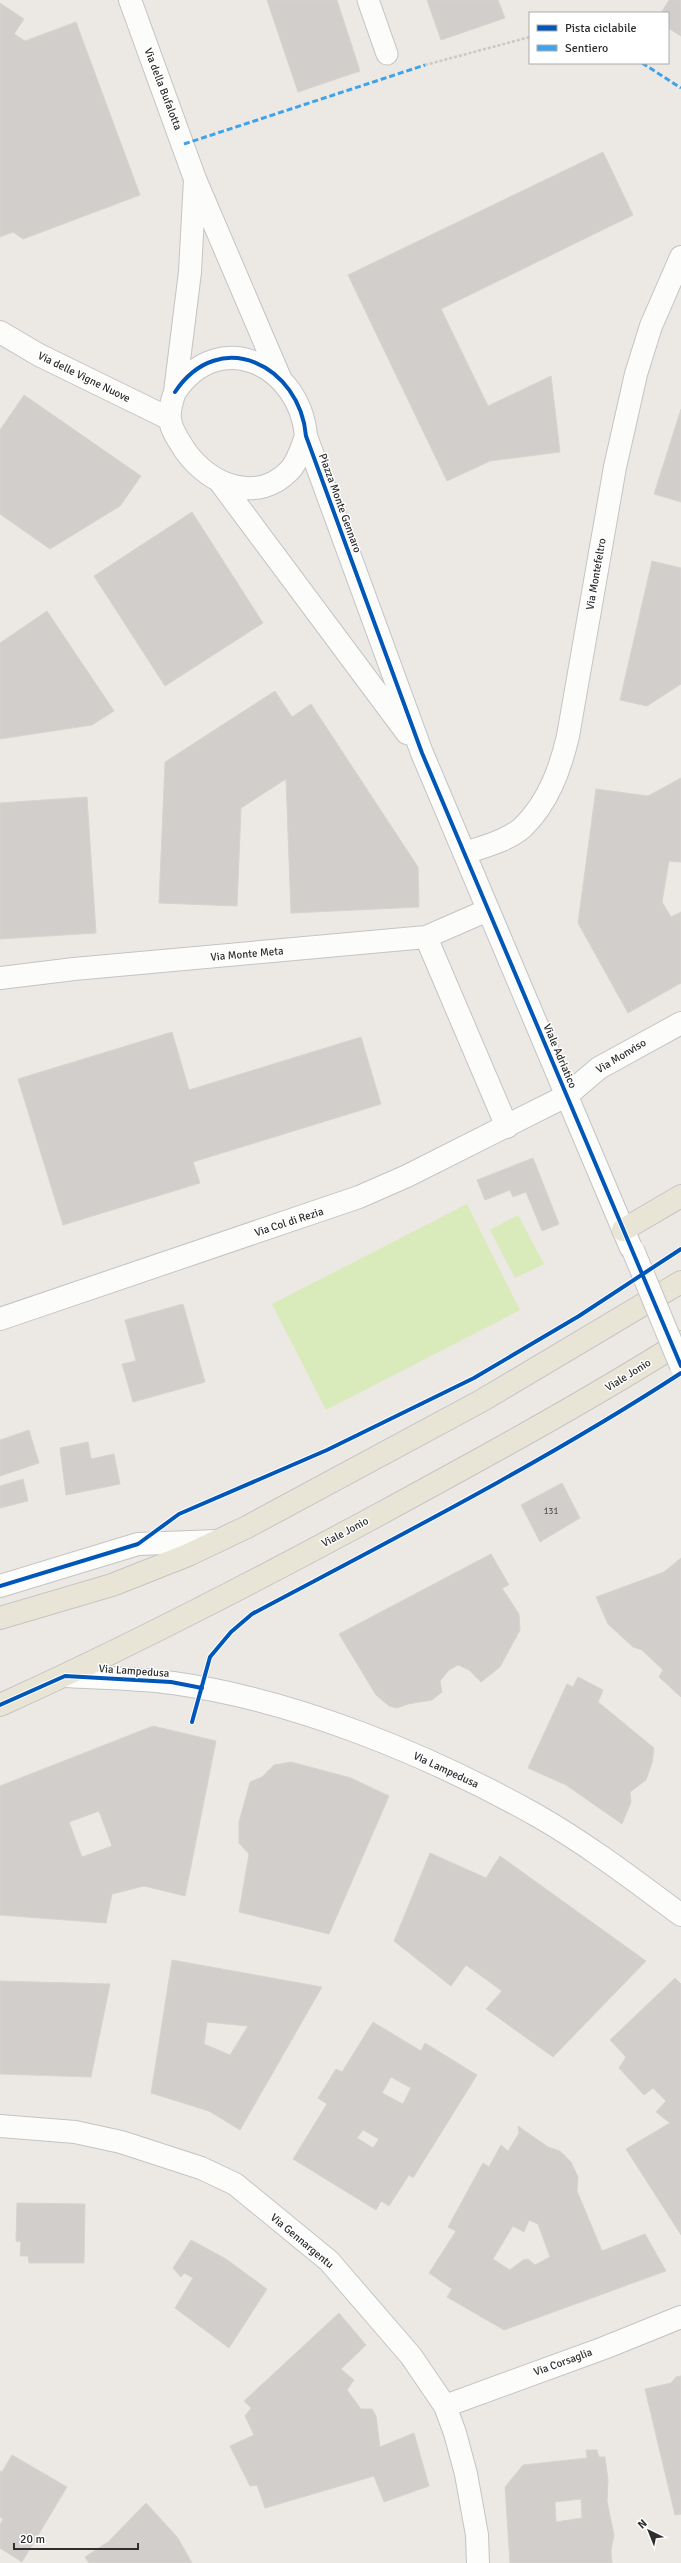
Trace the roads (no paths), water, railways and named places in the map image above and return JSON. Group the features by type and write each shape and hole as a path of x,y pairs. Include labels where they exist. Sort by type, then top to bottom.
{"main road":[{"path":"623,1230 681,1196"},
{"path":"0,1618 112,1585 217,1541 364,1465 469,1408 681,1282"},
{"name":"Viale Jonio","path":"0,1705 65,1676 253,1582 532,1432 681,1342"}],"street":[{"name":"Via della Bufalotta","path":"130,0 195,179"},
{"name":"Piazza Monte Gennaro","path":"195,179 281,380 302,412 306,436 422,753"},
{"name":"Piazza Monte Gennaro","path":"195,179 190,272 175,392 170,419 178,440 191,458 204,472 220,482 252,490 266,487 291,469 300,453 306,436"},
{"name":"Via Montefeltro","path":"466,853 502,840 521,828 549,793 562,762 568,736 615,467 636,374 651,326 681,258"},
{"name":"Via delle Vigne Nuove","path":"0,332 39,355 170,419"},
{"name":"Piazza Monte Gennaro","path":"175,392 184,379 205,363 232,357 254,362 268,368 281,380"},
{"name":"Piazza Monte Gennaro","path":"220,482 422,753"},
{"name":"Viale Adriatico","path":"422,753 466,853 488,910 681,1366"},
{"name":"Via Monte Meta","path":"0,978 74,969 426,937 488,910"},
{"path":"426,937 507,1127"},
{"name":"Via Monviso","path":"566,1096 599,1068 681,1023"},
{"name":"Via Col di Rezia","path":"0,1319 341,1204 407,1176 566,1096"},
{"path":"0,1586 138,1544 217,1541"},
{"name":"Via Lampedusa","path":"65,1676 171,1682 202,1688 271,1704 388,1745 458,1775 537,1816 613,1865 681,1915"},
{"name":"Via Gennargentu","path":"0,2126 75,2132 121,2142 201,2168 235,2184 329,2261 411,2356 445,2406 455,2433 466,2474 476,2535 478,2563"},
{"name":"Via Corsaglia","path":"445,2406 604,2348 681,2317"}],"lane":[{"path":"368,0 387,54"}]}
